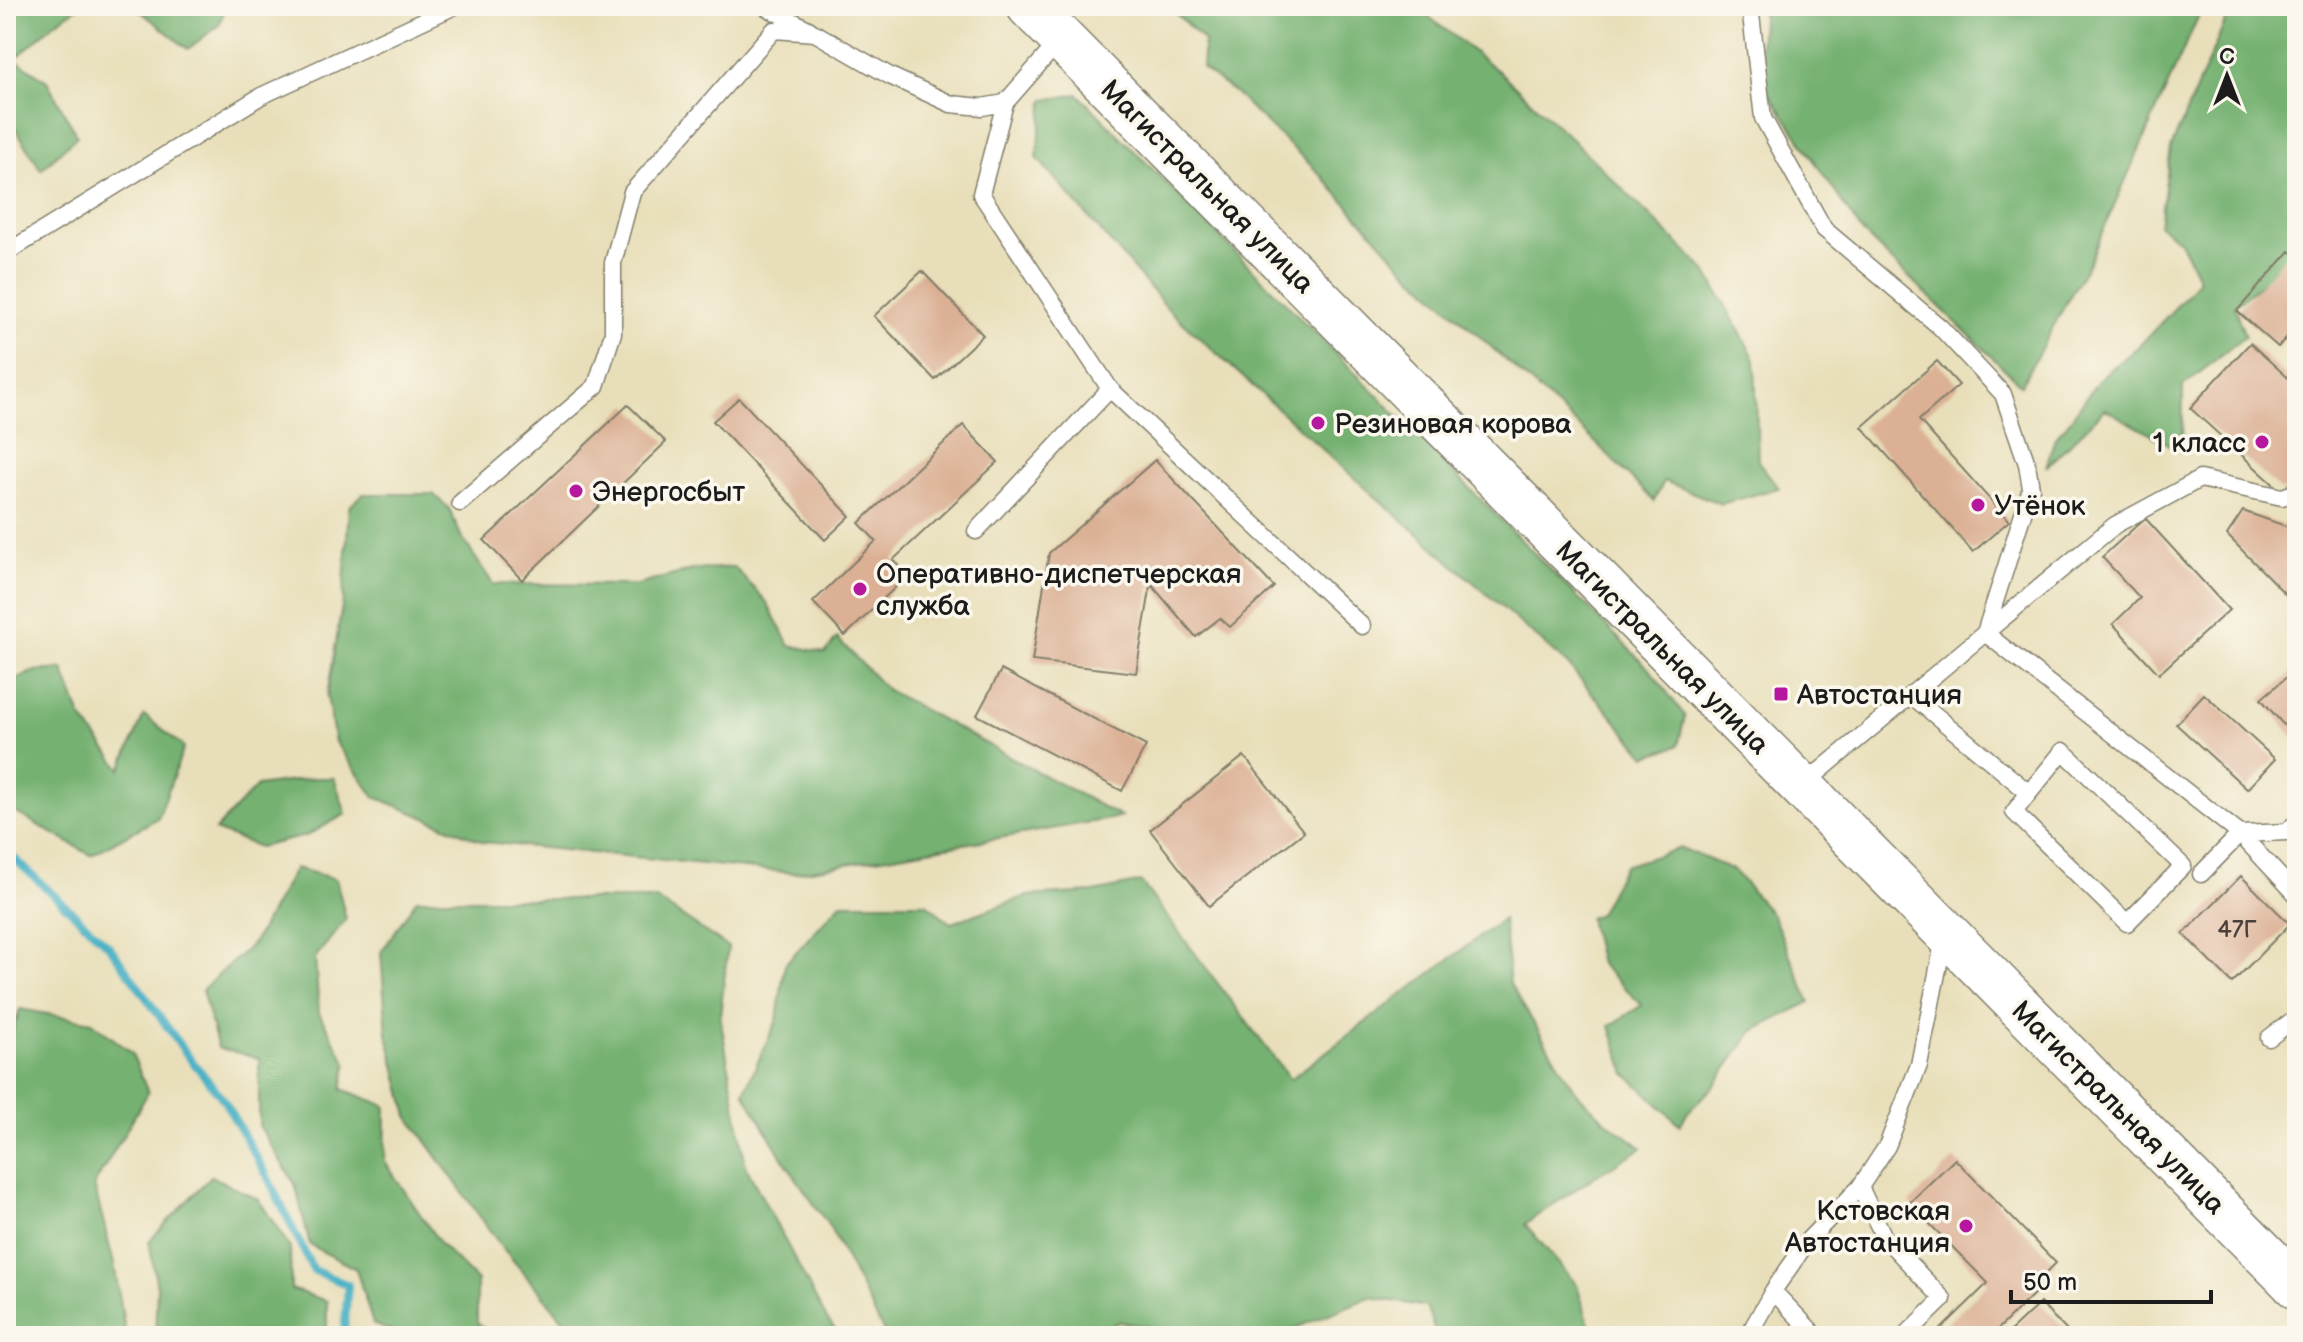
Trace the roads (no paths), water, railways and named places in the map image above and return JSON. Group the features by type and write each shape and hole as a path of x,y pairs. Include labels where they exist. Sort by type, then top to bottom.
{"main road":[{"name":"Магистральная улица","path":"1029,6 2297,1287"}],"lane":[{"path":"6,253 261,96 455,6"},
{"path":"764,6 890,76 951,104 982,107 1005,103"},
{"path":"1750,6 1763,118 1824,229 1940,327 2003,394 2027,464 2031,488 1985,633"},
{"path":"460,503 596,386 613,333 613,263 632,192 774,30 815,33"},
{"path":"1062,38 1005,103 981,194 1110,389 1362,626"},
{"path":"976,531 1110,389"},
{"path":"1800,786 2115,525 2200,479 2282,497 2297,492"},
{"path":"1985,633 2240,834 2297,895"},
{"path":"1911,695 2029,793"},
{"path":"2063,751 2183,866 2127,923 2014,812 2029,793 2063,751"},
{"path":"2201,874 2240,834 2287,832 2297,822"},
{"path":"1748,1336 1773,1291 1809,1239 1860,1187 1887,1146 1919,1065 1946,932"},
{"path":"2269,1038 2297,1017"},
{"path":"1860,1187 1884,1237 1943,1299 1905,1336"},
{"path":"1773,1291 1816,1336"}],"waterway":[{"path":"6,851 110,947 188,1056 223,1099 266,1174 313,1270 348,1285 344,1334 356,1336"}],"place":[{"name":"Резиновая корова","path":"1318,423"},
{"name":"1 класс","path":"2262,442"},
{"name":"Энергосбыт","path":"576,491"},
{"name":"Утёнок","path":"1978,505"},
{"name":"Оперативно-диспетчерская служба","path":"860,589"},
{"name":"Автостанция","path":"1781,694"},
{"name":"Кстовская Автостанция","path":"1966,1226"}]}
